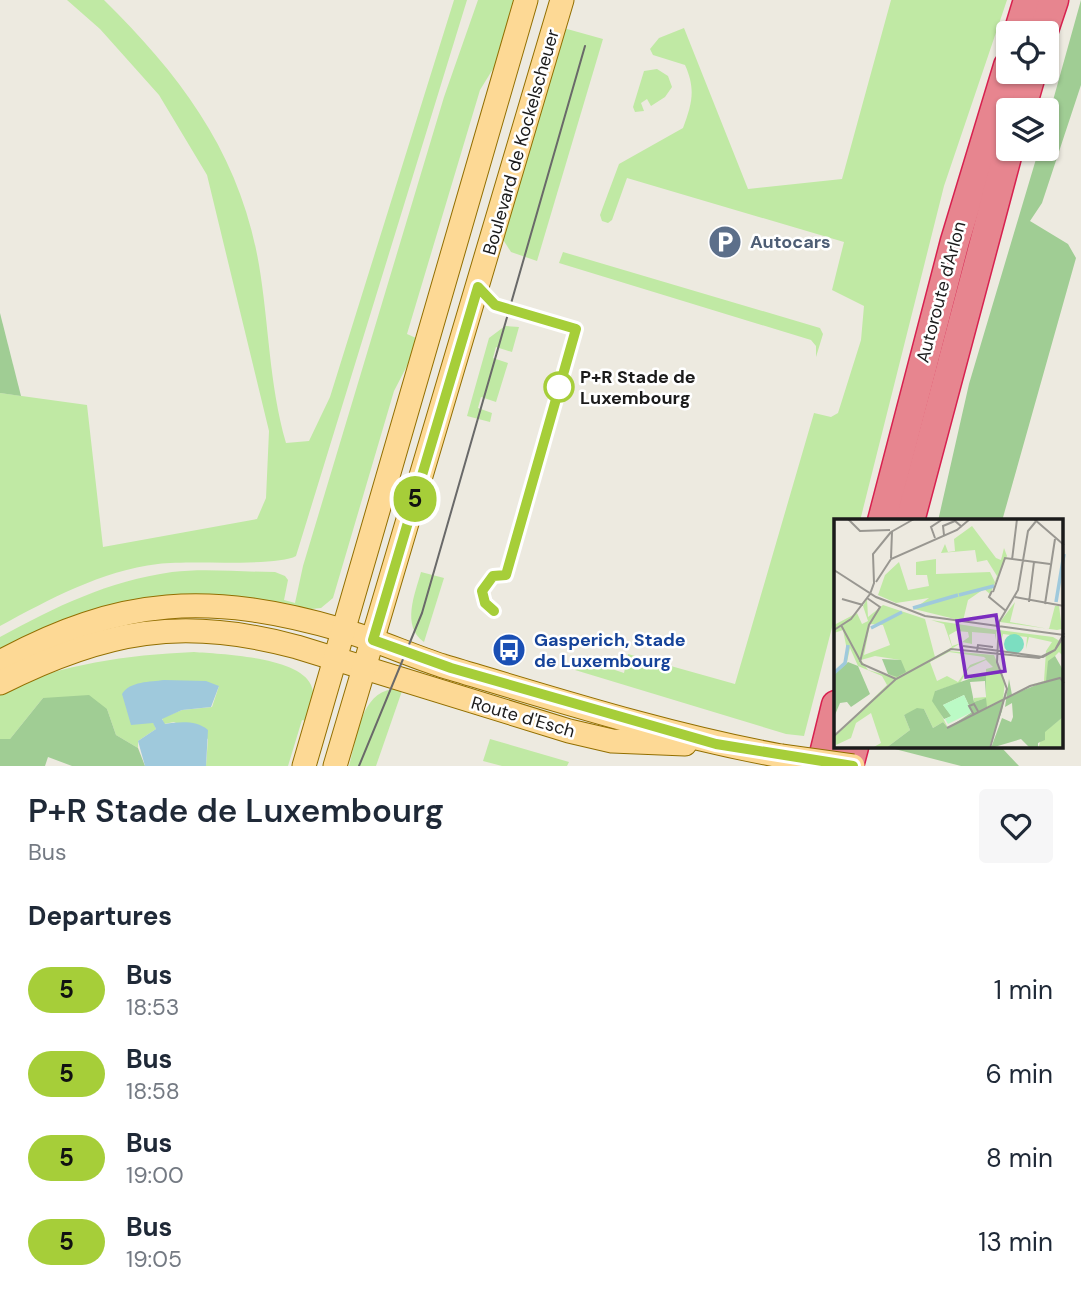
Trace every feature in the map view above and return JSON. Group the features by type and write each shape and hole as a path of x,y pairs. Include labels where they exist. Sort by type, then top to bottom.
{"highway":[{"path":"1022,21 1028,0"},
{"path":"1047,21 1054,0"},
{"name":"Autoroute d'Arlon","path":"883,519 955,241 1003,84"},
{"name":"Autoroute d'Arlon","path":"911,519 1006,161"},
{"path":"821,766 834,713"},
{"path":"851,766 854,748"}],"main road":[{"name":"Boulevard de Kockelscheuer","path":"304,766 526,0"},
{"name":"Boulevard de Kockelscheuer","path":"335,766 562,0"},
{"name":"Route d'Esch","path":"0,662 75,626 113,614 153,607 221,605 250,609 343,631 451,668 716,744 781,757 851,766"},
{"name":"Route d'Esch","path":"0,683 107,640 166,630 192,629 259,637 569,731 612,741 716,744"}],"green space":[{"path":"67,0 104,0 182,88 222,153 238,188 259,265 273,376 286,443 309,441 330,397 454,0 467,0 296,556 271,561 172,563 137,568 76,588 0,626 0,393 87,405 103,547 257,519 266,498 269,431 207,175 159,95 100,29"},
{"path":"478,0 516,0 496,64 480,90 407,334 416,338 408,364 394,391 333,598 321,608 302,610 209,597 0,658 0,637 83,597 148,576 197,570 275,572 288,580 284,600 295,603 303,566 444,97"},
{"path":"891,0 1007,0 1000,21 996,21 996,32 944,186 861,519 834,519 834,620 804,736 786,734 575,670 579,658 624,673 628,654 735,684 814,413 831,417 838,413 861,340 864,306 832,290 844,242 627,178 612,220 608,223 602,221 600,215 619,164 683,128 689,111 691,82 685,65 653,55 650,49 659,38 684,28 748,189 842,179"},
{"path":"1081,0 1081,85 1059,152 1059,98 1054,98"},
{"path":"560,27 603,39 537,261 511,252 502,238"},
{"path":"657,69 668,76 672,87 665,97 651,106 647,99 641,103 644,111 635,112 633,107 644,71"},
{"path":"1035,161 1056,161 1042,203 1030,221 1068,244 1076,258 1003,519 938,519 969,384"},
{"path":"563,252 820,328 823,334 816,357 816,346 811,340 559,263"},
{"path":"0,313 21,396 0,393"},
{"path":"505,326 519,327 512,352 496,347 493,358 508,363 496,402 481,397 478,408 492,413 490,422 467,416 489,338"},
{"path":"421,572 444,578 424,642 417,635 411,619"},
{"path":"194,652 258,659 291,668 304,676 311,685 313,708 310,722 302,720 288,766 206,766 208,739 174,722 164,724 162,718 182,710 212,707 219,686 153,722 156,729 138,741 138,748 116,735 107,709 43,698 10,739 0,739 0,691 48,674 95,662"},
{"path":"393,689 402,691 376,766 349,766 367,708 382,692"},
{"path":"89,695 107,709 116,735 138,748 145,766 72,766 48,757 45,766 0,766 0,739 10,739 43,698"},
{"path":"490,739 569,762 567,766 502,766 483,761"},
{"path":"891,748 1002,748 1019,766 961,766"}],"water":[{"path":"164,680 206,681 219,686 211,707 182,710 162,719 165,724 193,723 208,730 206,766 145,766 138,741 156,729 153,723 131,725 122,694 135,684"}],"tram line":[{"path":"359,766 422,613 585,46"}],"bus line":[{"name":"5","path":"494,611 485,603 482,591 484,584 493,576 506,575 576,329 495,305 478,287 373,640 437,664 716,744 781,757 853,766"}],"place":[{"name":"Autocars","path":"725,242"},
{"name":"P+R Stade de Luxembourg","path":"559,387"},
{"name":"Gasperich, Stade de Luxembourg","path":"509,650"}]}
